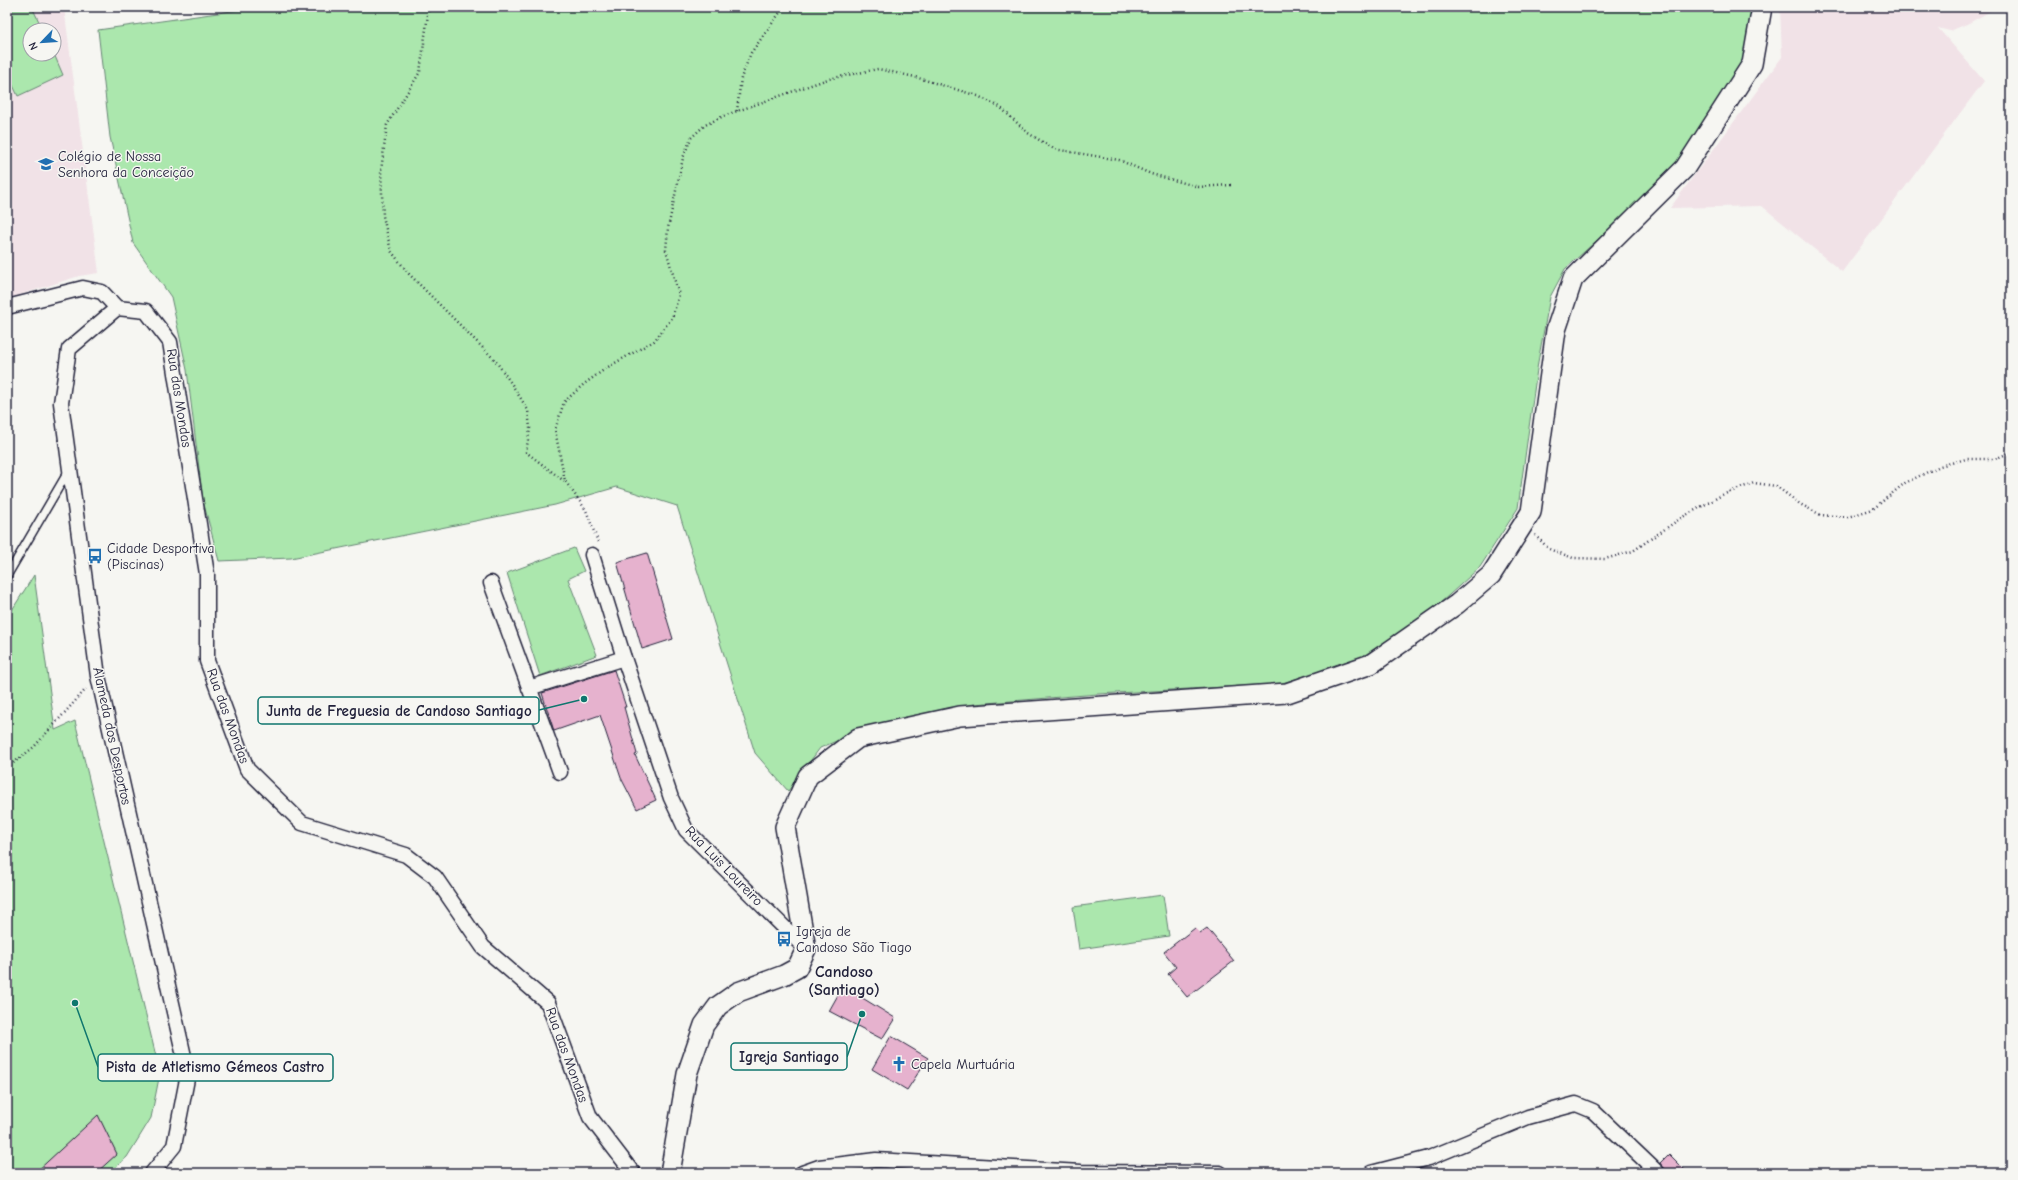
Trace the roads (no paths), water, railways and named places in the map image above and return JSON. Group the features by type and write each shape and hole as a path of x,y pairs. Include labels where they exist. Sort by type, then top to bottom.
{"street":[{"path":"670,1173 687,1074 704,1025 718,1006 738,992 784,975 797,968 806,949 784,827 808,776 858,738 960,716 1287,693 1371,664 1457,604 1490,575 1531,512 1556,330 1573,279 1685,168 1752,64 1762,7"},
{"path":"7,307 83,288 102,292 117,308"},
{"name":"Alameda dos Desportos","path":"117,308 69,349 61,403 98,676 188,1074 174,1146 152,1173"},
{"name":"Rua das Mondas","path":"117,308 146,311 170,342 207,574 207,661 247,769 302,823 406,855 436,877 483,947 548,1003 590,1117 633,1173"},
{"name":"Rua Luis Loureiro","path":"592,555 624,658 671,798 686,830 806,949"},
{"path":"491,583 560,772"},
{"path":"529,688 624,658"},
{"path":"1371,1173 1428,1158 1528,1117 1576,1104 1592,1110 1658,1173"},
{"path":"802,1173 819,1166 876,1160 1081,1172 1220,1173"}],"lane":[{"path":"7,576 70,468"}],"place":[{"name":"Colégio de Nossa Senhora da Conceição","path":"46,164"},
{"name":"Cidade Desportiva (Piscinas)","path":"95,556"},
{"name":"Junta de Freguesia de Candoso Santiago","path":"584,699"},
{"name":"Igreja de Candoso São Tiago","path":"784,939"},
{"name":"Pista de Atletismo Gémeos Castro","path":"75,1003"},
{"name":"Igreja Santiago","path":"862,1014"},
{"name":"Capela Murtuária","path":"899,1064"}],"district":[{"name":"Candoso (Santiago)","path":"844,981"}]}
